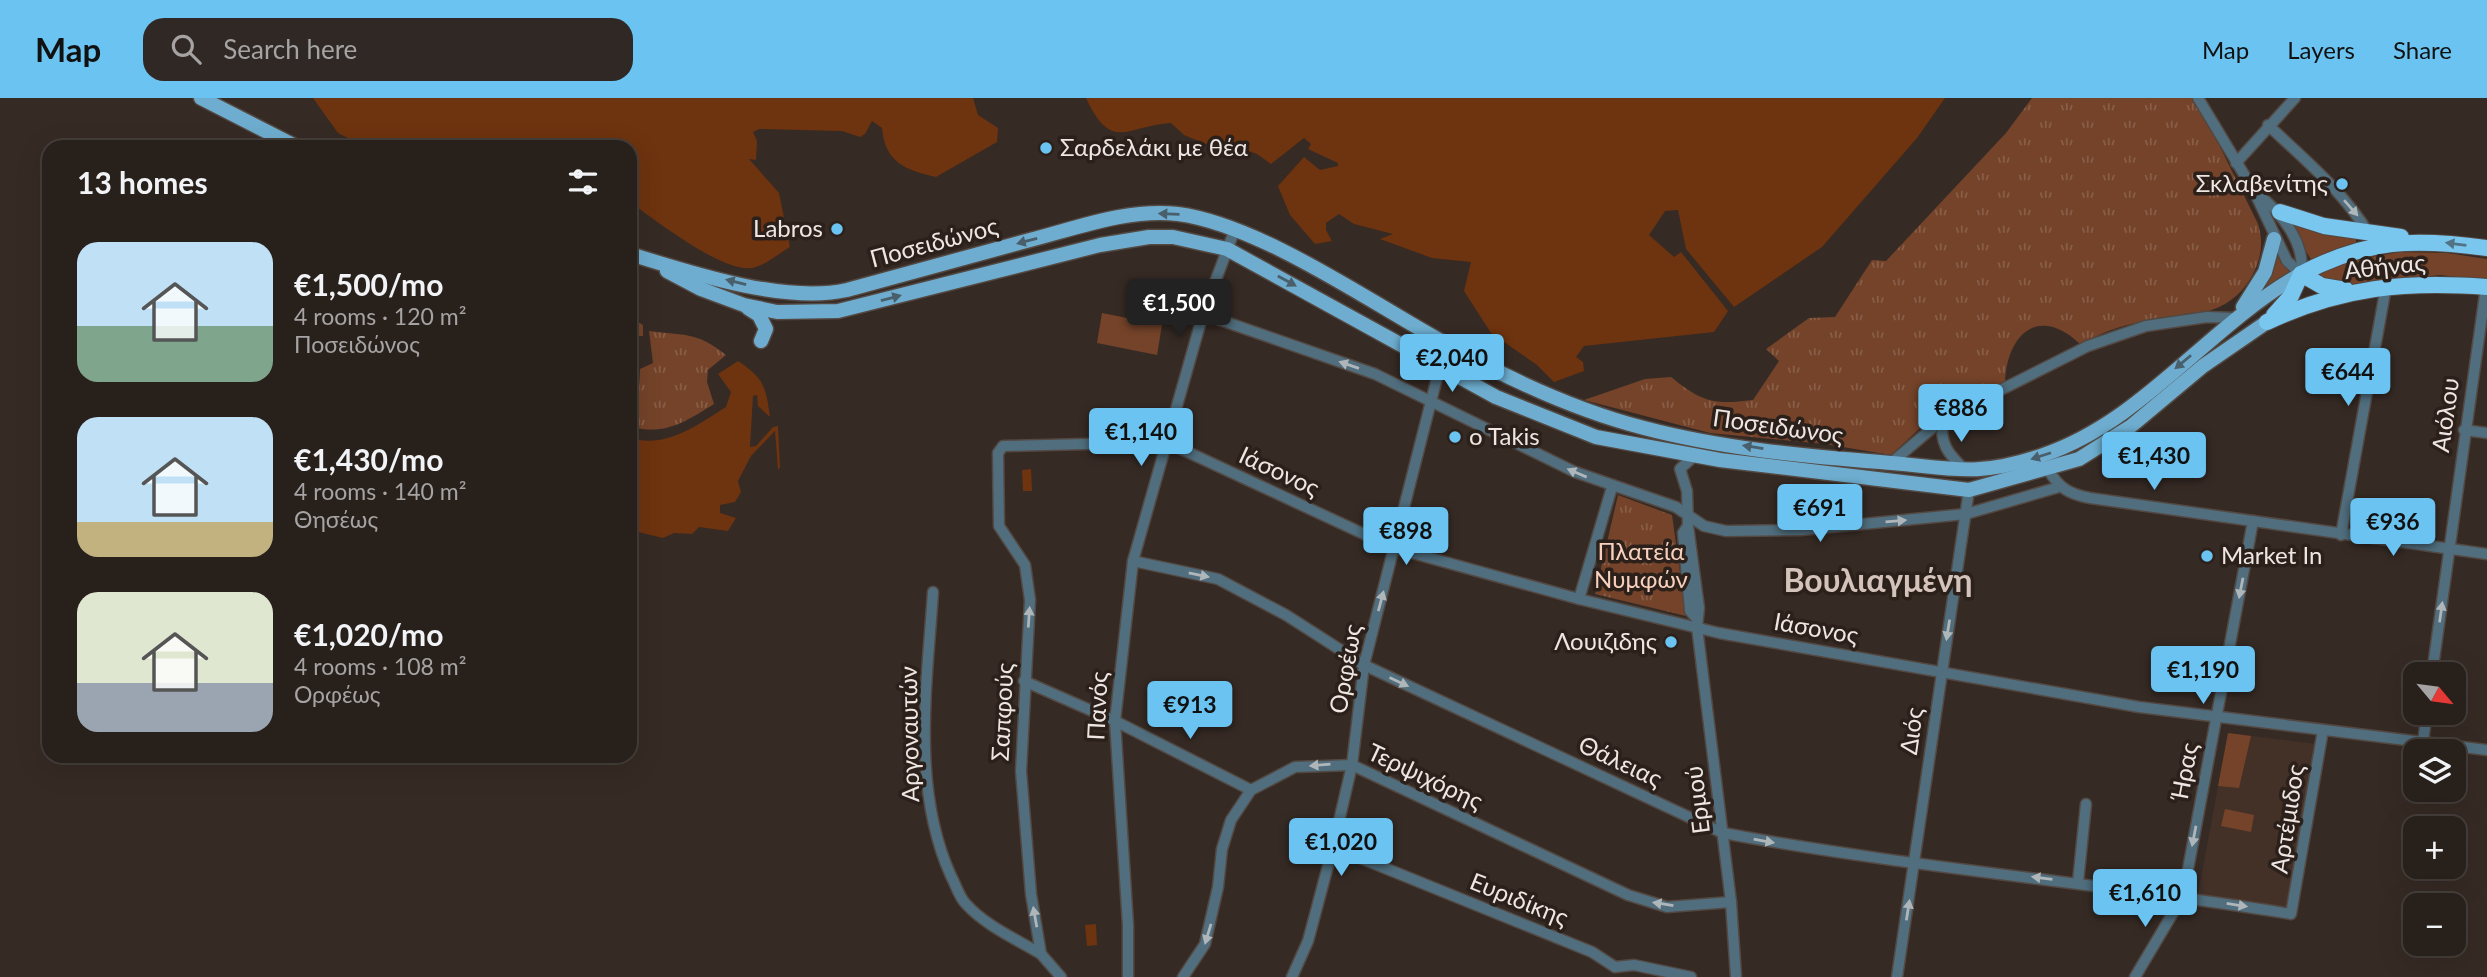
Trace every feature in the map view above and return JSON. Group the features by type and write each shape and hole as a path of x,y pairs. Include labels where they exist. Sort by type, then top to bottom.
{"highway":[{"path":"2280,212 2324,226 2424,240"},
{"name":"Αθήνας","path":"2301,274 2350,252 2424,240 2487,248"},
{"path":"2267,322 2286,304 2301,274 2322,286 2355,290"},
{"name":"Αθήνας","path":"2290,311 2355,290 2420,283 2486,287"},
{"name":"Ποσειδώνος","path":"2267,322 2290,311"}],"main road":[{"path":"201,98 283,140"},
{"name":"Ποσειδώνος","path":"637,257 781,292 846,290 1121,217 1177,214 1235,229 1534,389 1645,428 1809,456 1968,472 2009,466 2071,445 2122,413 2235,318 2301,274"},
{"name":"Ποσειδώνος","path":"637,257 701,289 744,305 799,312 845,310 1125,239 1173,237 1227,249 1525,411 1595,437 1694,456 1969,490 2048,470 2079,459 2117,436 2203,366 2267,322"},
{"path":"2235,318 2265,272 2274,239"},
{"path":"799,312 803,293"},
{"path":"744,305 762,319 766,329 761,341"}],"street":[{"path":"2198,98 2254,191 2274,239 2287,261 2301,274"},
{"path":"2236,163 2295,98"},
{"path":"2268,125 2331,185 2370,234"},
{"path":"2254,191 2280,212 2302,256 2301,274"},
{"path":"1166,442 1203,314 1235,229"},
{"path":"2341,535 2386,287"},
{"name":"Αιόλου","path":"2434,662 2486,287"},
{"path":"1203,314 1374,374 1536,454 1612,487 1687,512 1704,526 1760,533 1966,514 2059,487"},
{"path":"1891,463 1943,419 2088,346 2119,333 2207,317 2235,318"},
{"name":"Ορφέως","path":"1292,977 1308,941 1333,847 1352,765 1364,665 1440,366"},
{"path":"1943,419 1941,430 1945,449 1968,472"},
{"path":"2464,430 2487,433"},
{"name":"Ερμού","path":"1697,439 1684,484 1687,491 1688,526 1699,608 1697,623 1731,902 1736,977"},
{"name":"Σαπφούς","path":"1041,954 1031,894 1021,771 1030,600 1025,565 999,526 999,448 1147,440 1166,442"},
{"name":"Ιάσονος","path":"1166,442 1394,548 1579,599 1941,672 2139,707 2403,740"},
{"name":"Πανός","path":"1128,977 1128,925 1115,721 1133,561 1166,442"},
{"path":"2048,470 2059,487 2071,494 2099,500 2487,554"},
{"path":"1579,599 1612,487"},
{"name":"Διός","path":"1897,977 1916,863 1941,672 1969,490"},
{"name":"Ήρας","path":"2135,977 2183,897 2253,521"},
{"name":"Θάλειας","path":"1133,561 1218,579 1286,615 1364,665 1723,833 1916,863 2078,882 2291,914"},
{"name":"Αργοναυτών","path":"933,592 926,695 927,784 940,850 964,903 986,922 1041,954"},
{"path":"1024,681 1115,721 1251,790"},
{"name":"Αρτέμιδος","path":"2291,914 2323,730"},
{"name":"Ιάσονος","path":"2466,747 2487,750"},
{"name":"Τερψιχόρης","path":"1183,977 1205,944 1219,887 1222,849 1231,820 1251,790 1295,767 1352,765 1628,895 1667,907 1731,902"},
{"path":"2078,882 2086,804"},
{"name":"Ευριδίκης","path":"1333,847 1592,952 1612,972 1634,965 1691,977"},
{"path":"1041,954 1061,977"}],"shaded area":[{"path":"313,98 973,98 978,115 998,128 997,142 936,177 907,168 892,157 887,149 882,128 872,121 865,134 860,137 842,131 759,129 753,132 757,141 756,160 749,159 779,193 790,247 752,268 739,267 707,254 637,207 637,140 352,140 338,133"},
{"path":"1086,98 1945,98 1917,138 1822,247 1734,307 1686,249 1678,210 1665,211 1649,235 1674,257 1681,252 1728,311 1714,332 1584,346 1576,357 1583,362 1584,371 1554,382 1537,365 1491,333 1464,291 1471,262 1432,258 1380,239 1393,234 1354,224 1339,214 1326,223 1326,230 1332,241 1315,244 1290,215 1278,186 1304,157 1320,170 1338,166 1338,163 1308,149 1311,144 1304,138 1271,164 1257,154 1225,143 1206,144 1184,135 1171,123 1132,131 1113,131 1104,126 1095,115"},
{"path":"738,361 762,384 770,417 758,406 757,395 753,396 750,447 756,446 773,427 778,426 780,467 778,470 775,431 751,456 738,481 741,492 735,502 720,505 720,513 736,518 728,531 699,527 692,534 674,533 663,538 637,532 637,440 669,438 692,428 726,407 731,392 718,374"},
{"path":"1031,469 1032,491 1023,491 1022,470"},
{"path":"2228,733 2316,744 2289,907 2198,894"},
{"path":"1096,924 1097,945 1087,946 1085,925"}],"green space":[{"path":"2032,98 2196,98 2260,231 2261,251 2258,263 2240,292 2210,311 2120,327 2080,344 2065,332 2052,327 2039,326 2028,330 2012,350 2005,382 1955,413 1930,419 1891,455 1825,444 1710,433 1584,400 1645,379 1671,377 1691,392 1709,400 1753,400 1779,361 1766,349 1809,318 1835,317 1872,260 1886,261 2006,133"},
{"path":"2287,220 2356,238 2356,245 2331,251 2312,261"},
{"path":"2277,249 2289,272 2262,292"},
{"path":"2400,252 2447,253 2487,259 2487,282 2441,275 2344,285 2314,276 2341,262"},
{"path":"1102,313 1162,325 1157,355 1097,343"},
{"path":"637,321 643,325 643,336 637,336"},
{"path":"649,331 698,338 716,347 726,355 708,370 707,382 714,404 674,426 653,430 637,428 640,369 653,363"},
{"name":"Πλατεία Νυμφών","path":"1618,495 1672,515 1686,616 1595,594"},
{"path":"2228,733 2251,736 2239,788 2218,786"},
{"path":"2225,809 2254,815 2251,832 2221,826"}],"place":[{"name":"Σαρδελάκι με θέα","path":"1046,148"},
{"name":"Σκλαβενίτης","path":"2342,184"},
{"name":"Labros","path":"837,229"},
{"name":"o Takis","path":"1455,437"},
{"name":"Market In","path":"2207,556"},
{"name":"Λουιζιδης","path":"1671,642"}],"district":[{"name":"Βουλιαγμένη","path":"1878,581"}]}
